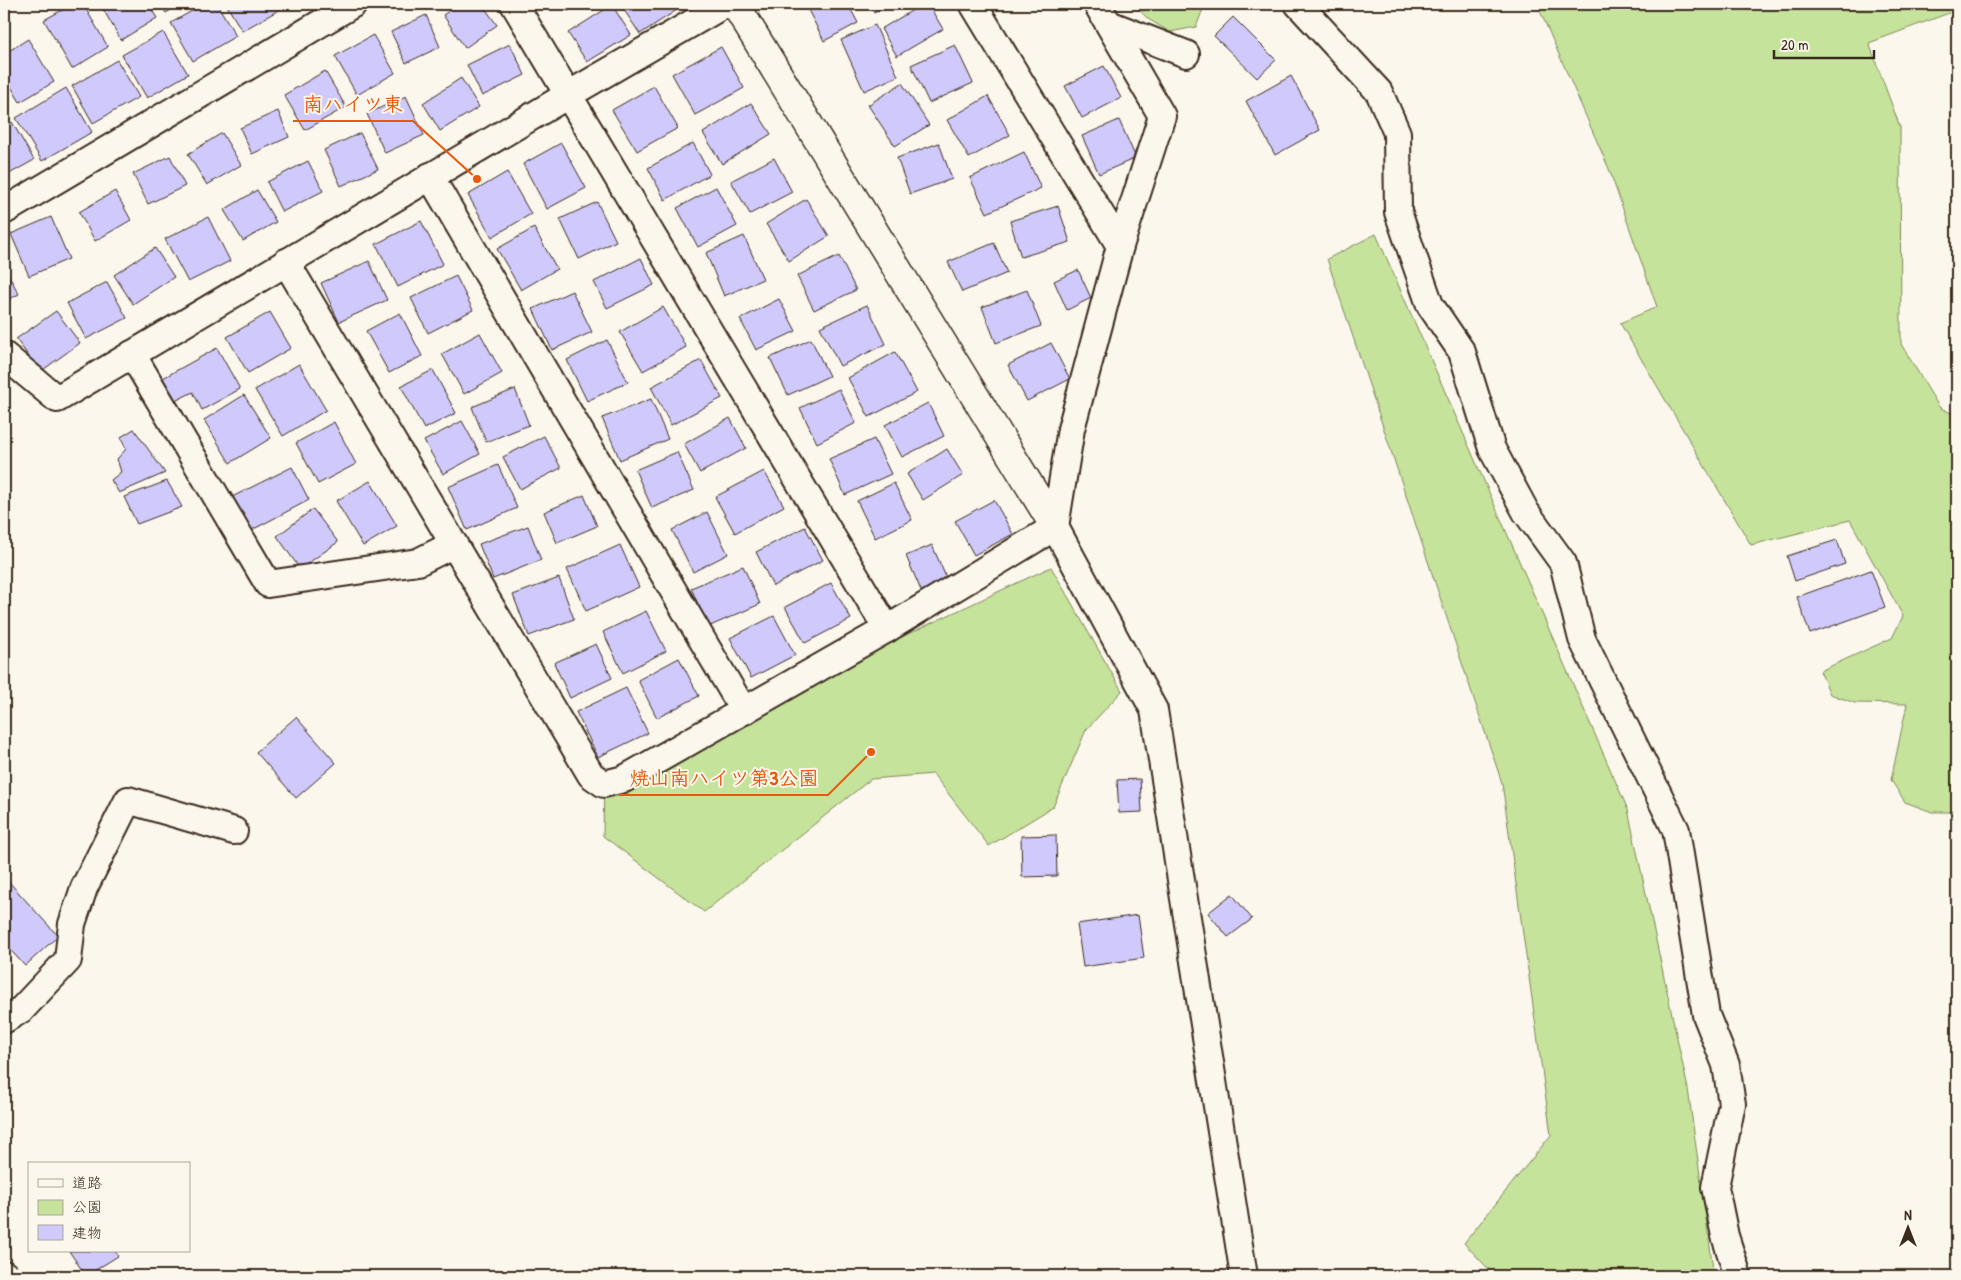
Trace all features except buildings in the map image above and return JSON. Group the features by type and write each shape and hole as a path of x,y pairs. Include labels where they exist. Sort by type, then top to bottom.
{"street":[{"path":"4,211 352,4"},
{"path":"514,4 887,629"},
{"path":"4,355 57,398 568,94 725,4"},
{"path":"735,4 1055,527 1154,710 1244,1276"},
{"path":"973,4 1120,246"},
{"path":"1298,4 1379,92 1397,133 1398,212 1430,304 1462,352 1492,449 1526,512 1563,563 1582,639 1676,830 1706,1015 1726,1064 1731,1096 1732,1104 1715,1187 1725,1236 1738,1276"},
{"path":"286,262 591,775 604,784 624,779 887,629 1055,527 1071,430 1120,246 1162,116 1103,14"},
{"path":"1103,14 1186,54"},
{"path":"430,176 744,711"},
{"path":"132,354 268,584 418,562 454,544"},
{"path":"4,1020 22,1009 68,960 72,924 84,888 128,800 234,831"}],"green space":[{"path":"1134,4 1205,4 1196,27 1170,32 1148,19"},
{"path":"1537,4 1957,4 1957,10 1869,43 1900,127 1901,344 1939,407 1957,416 1957,812 1932,812 1905,802 1891,780 1907,704 1855,703 1830,694 1820,671 1892,638 1903,616 1850,520 1751,545 1620,323 1657,307 1609,169"},
{"path":"1376,234 1628,810 1688,1089 1714,1276 1495,1276 1464,1243 1551,1135 1502,783 1327,259"},
{"path":"1051,567 1122,691 1086,730 1053,807 989,846 933,774 871,779 704,912 603,836 604,784 744,711"}],"place":[{"name":"南ハイツ東","path":"477,179"},
{"name":"焼山南ハイツ第3公園","path":"871,752"}]}
